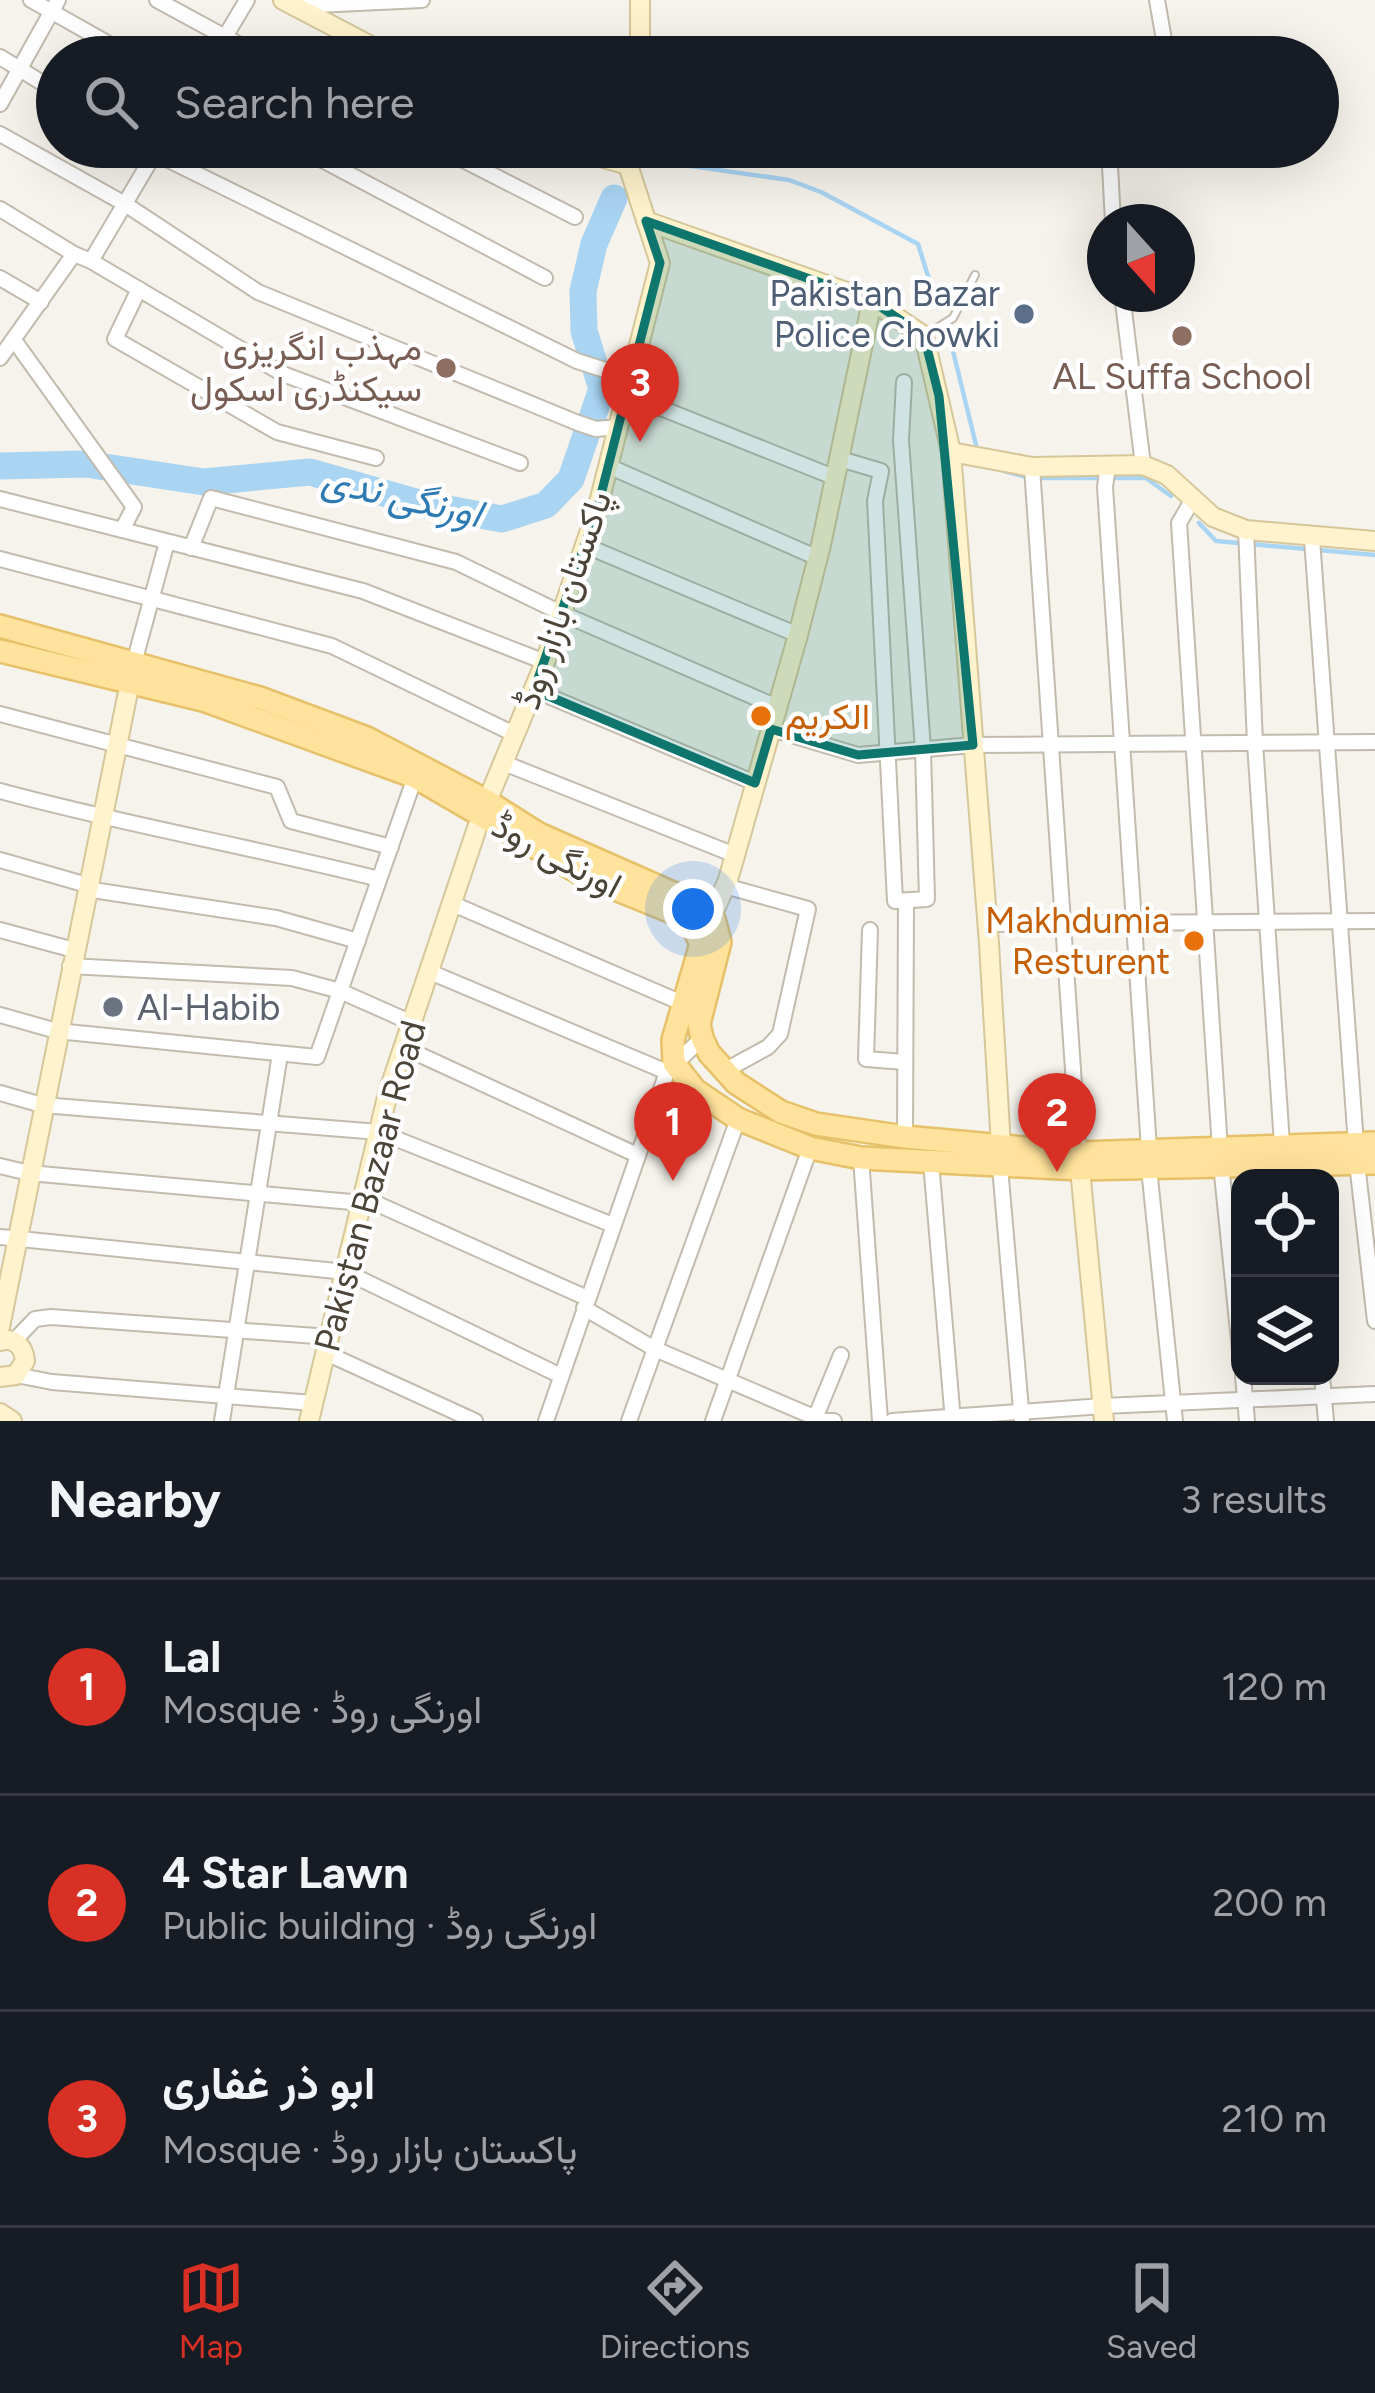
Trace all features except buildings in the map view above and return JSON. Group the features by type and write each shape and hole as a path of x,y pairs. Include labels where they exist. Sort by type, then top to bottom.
{"main road":[{"name":"اورنگی روڈ","path":"0,626 416,777 698,904 714,919"},
{"name":"اورنگی روڈ","path":"0,650 260,698 367,738 588,878 678,913 689,920 699,938"},
{"path":"714,919 720,942 699,1024 702,1038 724,1071 758,1101 781,1112 816,1124 1000,1156 1079,1161 1221,1155 1282,1144 1366,1153"},
{"path":"699,938 670,1067 695,1090 738,1119 810,1148 861,1158 931,1162 1000,1156"},
{"path":"1304,1169 1366,1153"},
{"path":"1221,1155 1295,1169"}],"street":[{"path":"32,0 55,6 100,36"},
{"path":"157,0 221,36"},
{"path":"226,36 248,0"},
{"path":"289,3 422,0"},
{"path":"640,0 640,36"},
{"path":"1157,0 1163,36"},
{"path":"289,3 352,36"},
{"path":"39,36 55,6"},
{"path":"0,104 36,41"},
{"path":"0,57 36,79"},
{"path":"0,134 36,154"},
{"path":"61,168 125,204 258,292 578,423 596,429 618,427"},
{"path":"91,261 143,168"},
{"path":"188,168 577,361 605,370 632,371"},
{"path":"338,168 545,278"},
{"path":"479,168 575,217"},
{"name":"پاکستان بازار روڈ","path":"484,808 534,690 584,545 660,262 633,168"},
{"path":"1110,168 1112,204"},
{"path":"0,209 283,374 520,463"},
{"path":"646,221 872,301 924,336 951,452 1022,1416"},
{"path":"0,358 74,254"},
{"path":"0,278 41,302"},
{"path":"139,289 115,339 277,432 376,458"},
{"path":"699,938 714,919 735,855 818,558 872,301"},
{"path":"1124,312 1143,466"},
{"path":"14,340 134,507 122,530"},
{"path":"626,394 838,468 881,471 875,501 895,901 906,901 928,899 923,749 901,440 904,382"},
{"path":"951,452 1032,476 1107,475 1143,466 1167,476 1245,542 1311,548 1375,542"},
{"path":"608,466 818,558"},
{"path":"1107,475 1149,1158 1175,1421"},
{"path":"1032,476 1079,1161 1104,1414"},
{"path":"191,548 211,498 456,562 777,707"},
{"path":"0,499 363,591 544,662"},
{"path":"1193,499 1180,523 1233,1277"},
{"path":"5,1378 26,1361 25,1353 5,1336 2,1301 8,1239 29,1173 132,672 167,542"},
{"path":"1245,542 1282,1144"},
{"path":"584,545 797,635"},
{"path":"1311,548 1340,921 1366,1153 1375,1321"},
{"path":"0,559 332,646 516,735"},
{"path":"534,690 755,783"},
{"path":"0,714 277,787 291,821 391,848"},
{"path":"771,729 858,755 973,746 1375,742"},
{"path":"504,763 735,855"},
{"path":"0,1015 57,1031 317,1057 416,777"},
{"path":"0,791 101,819 270,851 379,880"},
{"name":"Pakistan Bazaar Road","path":"311,1412 379,1132 484,808"},
{"path":"0,860 87,887 276,918 358,941"},
{"path":"724,1071 768,1047 780,1034 808,910 725,886"},
{"path":"905,1137 906,901"},
{"path":"453,904 682,1003"},
{"path":"988,924 1375,921"},
{"path":"0,930 72,958 292,978 340,991 412,1023"},
{"path":"870,930 866,1059 905,1062"},
{"path":"430,972 670,1067"},
{"path":"546,1421 670,1067 702,1038"},
{"path":"404,1048 638,1155"},
{"path":"222,1421 280,1054"},
{"path":"0,1094 42,1105 379,1132 613,1225"},
{"path":"629,1421 738,1119"},
{"path":"712,1421 810,1148"},
{"path":"861,1158 880,1421"},
{"path":"931,1162 953,1418"},
{"path":"0,1166 29,1173 364,1200 586,1303 655,1349 814,1419 834,1421"},
{"path":"8,1239 346,1273 561,1376"},
{"path":"5,1336 35,1319 51,1317 237,1330 328,1345 476,1421"},
{"path":"814,1419 841,1355"},
{"path":"5,1378 226,1396 311,1412"},
{"path":"1244,1385 1247,1421"},
{"path":"1323,1385 1327,1421"},
{"path":"892,1421 1104,1414 1174,1403 1375,1394"},
{"path":"0,1413 12,1421"}],"lane":[{"path":"924,336 953,318 975,274"}],"highlighted area":[{"path":"646,221 872,301 924,336 939,396 973,745 858,755 771,729 755,783 534,690 597,510 660,263"}],"waterway":[{"path":"705,168 789,180 918,244 938,308"},
{"name":"اورنگی ندی","path":"0,466 85,464 204,482 310,472 426,505 502,519 546,505 571,479 602,389 584,331 583,291 594,244 614,198"},
{"path":"952,347 978,453"},
{"path":"1004,471 1027,477"},
{"path":"1039,478 1146,478 1171,496"},
{"path":"1199,523 1216,541 1375,555"}],"place":[{"name":"Pakistan Bazar Police Chowki","path":"1024,314"},
{"name":"AL Suffa School","path":"1182,336"},
{"name":"مہذب انگریزی سیکنڈری اسکول","path":"446,368"},
{"name":"ابو ذر غفاری","path":"640,442"},
{"name":"الکریم","path":"761,716"},
{"name":"Makhdumia Resturent","path":"1194,941"},
{"name":"Al-Habib","path":"113,1007"},
{"name":"4 Star Lawn","path":"1057,1172"},
{"name":"Lal","path":"673,1181"}]}
